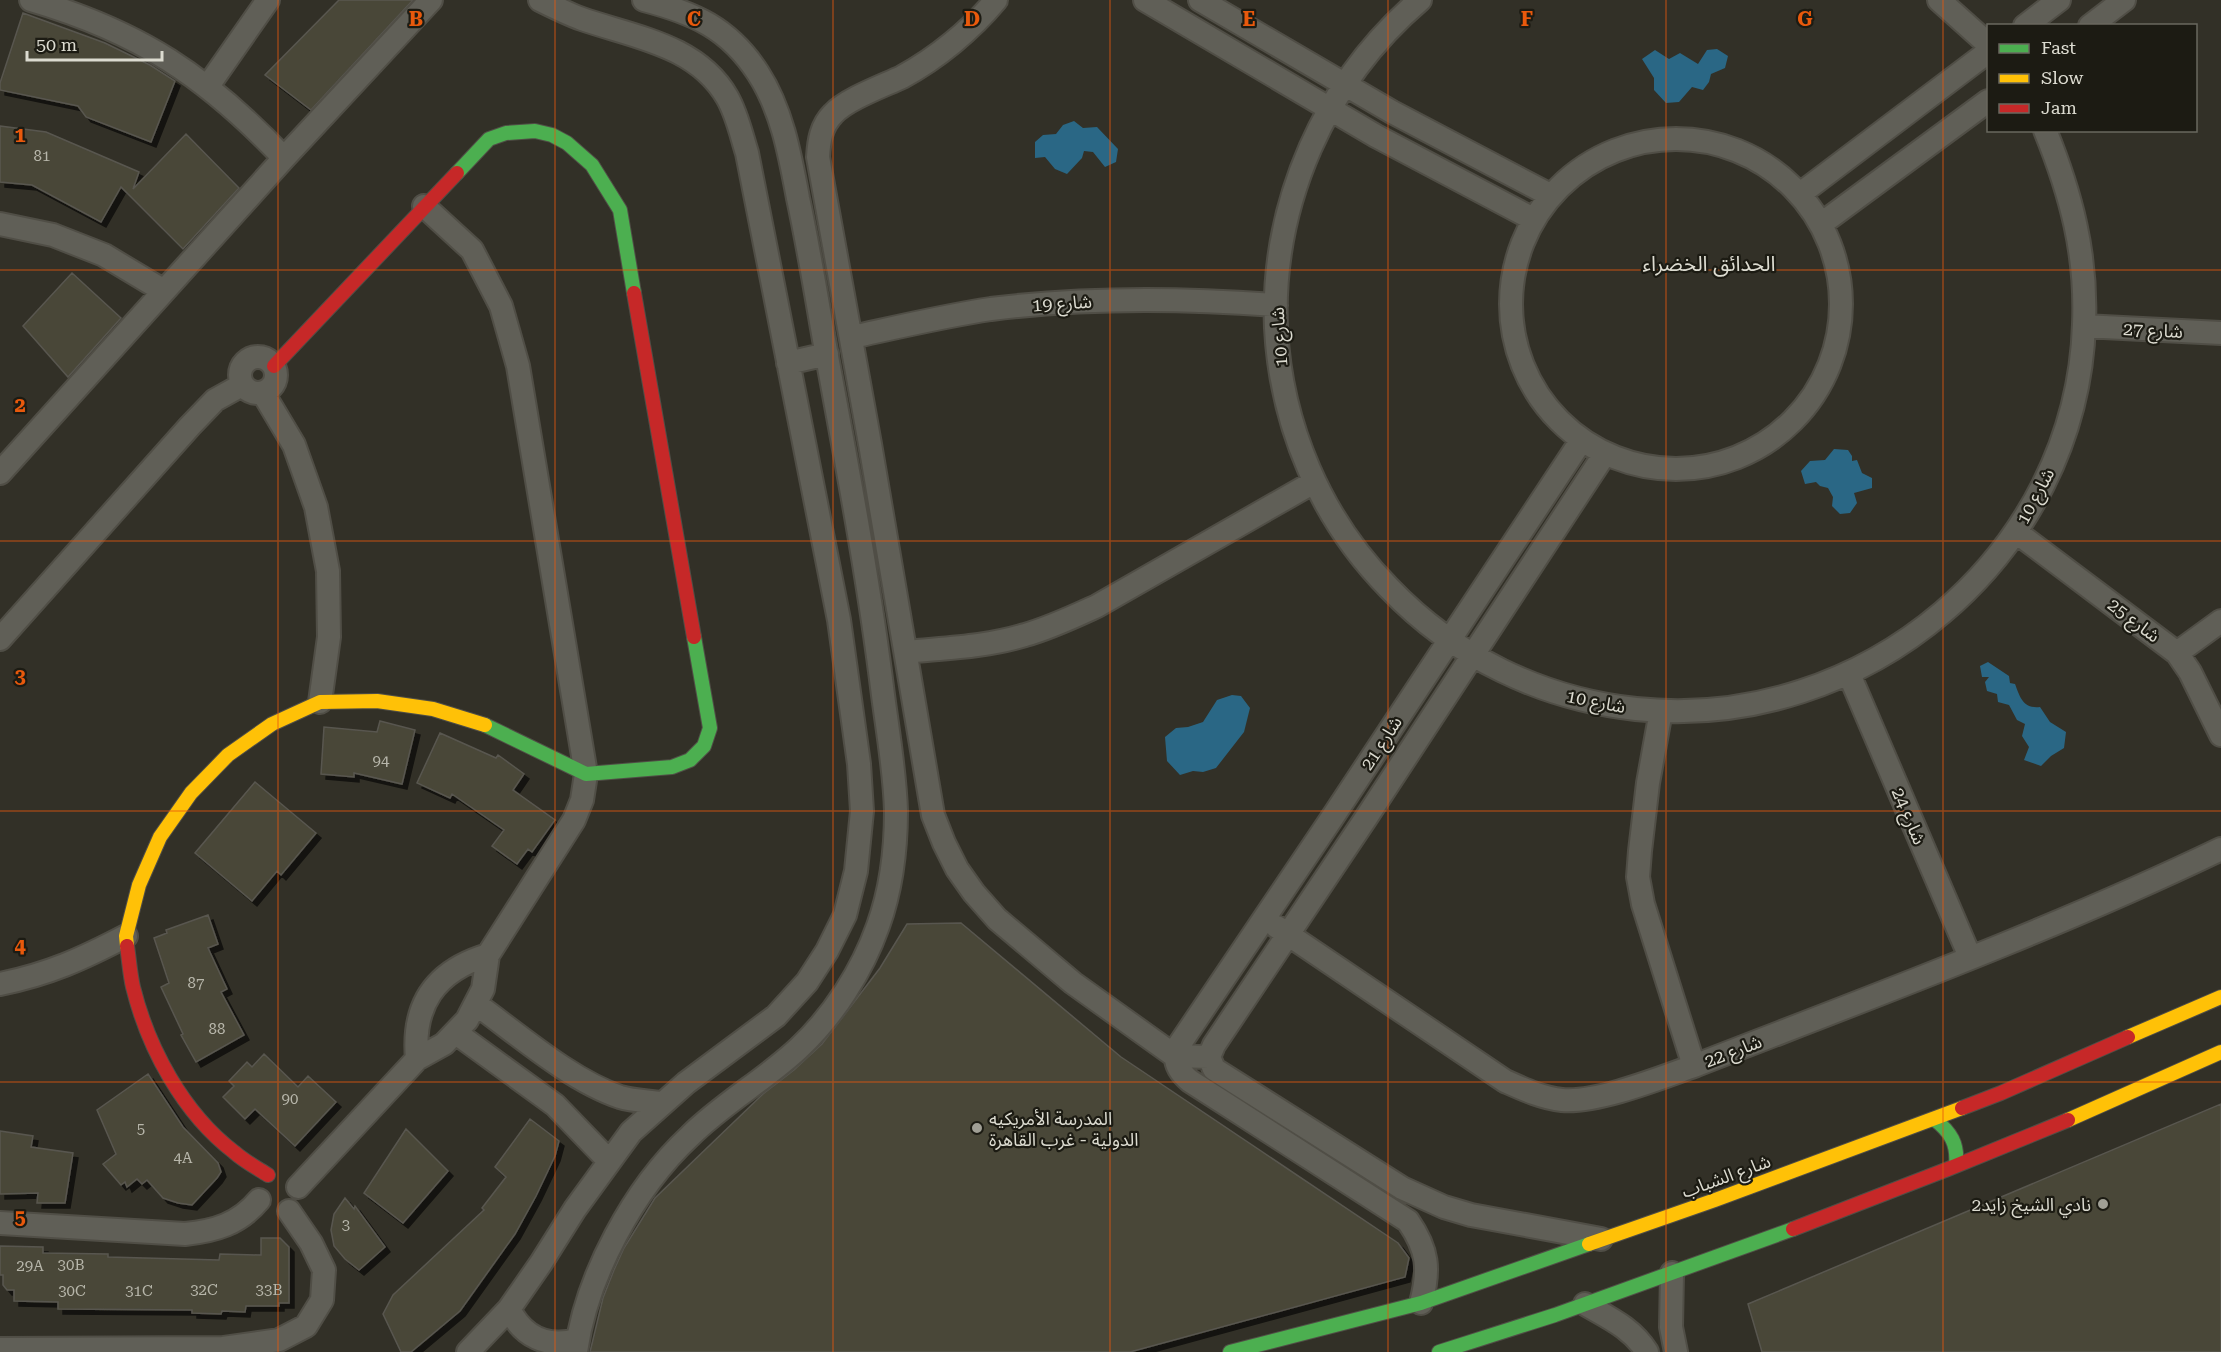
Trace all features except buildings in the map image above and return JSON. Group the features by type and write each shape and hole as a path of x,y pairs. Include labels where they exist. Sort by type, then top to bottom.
{"street":[{"path":"31,0 75,13 123,33 165,56 208,86 248,120 285,158"},
{"path":"208,86 268,0"},
{"path":"0,473 431,0"},
{"path":"468,1352 509,1309 631,1132 686,1083 776,1016 807,982 827,951 845,915 856,871 862,811 859,764 839,620 747,153 738,121 727,96 706,70 674,49 580,18 540,0"},
{"path":"509,1309 522,1329 542,1341 576,1346 583,1317 608,1253 654,1175 689,1136 799,1048 835,1007 862,964 879,924 893,860 896,810 873,612 786,140 770,93 757,71 725,34 696,16 644,0"},
{"path":"996,0 967,30 938,54 906,75 844,105 833,114 819,138 818,157 852,337 933,815 944,843 957,869 997,919 1073,983 1177,1050 1211,1051 1215,1069 1402,1188 1436,1204 1471,1215 1603,1240"},
{"path":"1145,0 1329,109 1533,219"},
{"path":"1200,0 1344,85 1550,195"},
{"name":"شارع 10","path":"1420,0 1402,15 1371,48 1344,85 1306,155 1290,204 1279,254 1276,305 1277,346 1283,386 1294,429 1314,482 1340,528 1371,570 1408,608 1473,656 1514,677 1558,694 1609,706 1661,711 1709,711 1757,704 1798,693 1849,674 1897,648 1942,615 1987,569 2016,532 2057,454 2078,381 2084,326 2084,274 2076,223 2063,173 2046,132"},
{"path":"1939,0 1987,42"},
{"path":"2028,24 2059,0"},
{"path":"2093,24 2124,0"},
{"path":"1800,194 1987,54"},
{"path":"1821,224 1987,103"},
{"path":"268,1175 233,1152 198,1117 170,1077 148,1033 133,986 126,936 139,885 160,837 191,793 228,754 272,724 320,702 377,701 433,709 487,726 586,774 672,767 690,760 704,746 710,728 620,210 591,162 570,143 544,132 516,131 489,139 274,366"},
{"path":"1676,138 1710,141 1744,152 1774,170 1800,194 1821,224 1837,265 1842,309 1835,352 1816,393 1785,429 1744,456 1698,469 1649,469 1604,455 1581,441 1545,407 1520,364 1510,315 1514,265 1533,219 1550,195 1576,171 1607,153 1640,142 1676,138"},
{"path":"298,1187 417,1059 431,1053 456,1034 467,1020 483,989 488,955 574,820 582,800 586,774 518,366 501,306 472,250 424,206"},
{"path":"0,224 53,235 104,255 164,291"},
{"name":"شارع 19","path":"852,337 921,321 991,309 1061,302 1132,299 1276,305"},
{"name":"شارع 27","path":"2084,326 2221,333"},
{"path":"788,363 827,354"},
{"path":"258,357 267,359 274,366 276,376 272,387 263,393 255,394 247,391 242,385 239,375 242,366 249,359 258,357"},
{"path":"0,639 190,426 215,400 242,385"},
{"path":"263,393 294,445 316,507 326,561 329,637 320,702"},
{"name":"شارع 21","path":"1177,1050 1581,441"},
{"name":"شارع 21","path":"1211,1051 1604,455"},
{"path":"906,652 985,644 1024,636 1061,623 1097,606 1314,482"},
{"name":"شارع 25","path":"2016,532 2177,653 2190,672 2221,735"},
{"path":"2177,653 2221,621"},
{"name":"شارع 24","path":"1849,674 1970,957"},
{"path":"1661,711 1648,783 1638,877 1644,904 1694,1066"},
{"name":"شارع 22","path":"1265,919 1504,1081 1533,1093 1563,1100 1592,1098 1694,1066 1970,957 2170,873 2221,849"},
{"path":"0,984 31,978 80,960 126,936"},
{"path":"417,1059 415,1039 418,1019 426,1000 437,984 452,970 469,960 488,955"},
{"name":"شارع الشباب","path":"1230,1352 1421,1303 1603,1240 2001,1093 2221,997"},
{"path":"476,1004 584,1080 622,1098 661,1103"},
{"path":"456,1034 555,1105 609,1161"},
{"path":"1177,1050 1177,1066 1190,1081 1408,1221 1420,1239 1426,1259 1427,1281 1421,1303"},
{"path":"1439,1352 1502,1333 1757,1244 2023,1139 2221,1052"},
{"path":"535,1091 556,1062"},
{"path":"2001,1093 2001,1112"},
{"path":"1934,1119 1946,1127 1956,1142 1956,1165"},
{"path":"2011,1130 2023,1139"},
{"path":"277,1172 294,1179 298,1187 299,1196 296,1204 289,1211 280,1214 271,1213 259,1200 258,1191 261,1181 277,1172"},
{"path":"0,1223 185,1234 207,1232 229,1225 248,1214 259,1200"},
{"path":"0,1328 5,1349 223,1348 279,1340 306,1326 322,1300 324,1270 289,1211"},
{"path":"1672,1274 1670,1317 1676,1352"},
{"path":"1585,1304 1630,1331 1647,1352"}],"water":[{"path":"1717,49 1728,56 1725,68 1711,74 1703,90 1692,87 1679,102 1666,103 1654,90 1654,78 1642,59 1655,50 1669,59 1680,53 1698,64 1707,50"},
{"path":"1074,121 1083,128 1097,127 1118,149 1116,162 1105,167 1093,152 1084,151 1082,158 1067,174 1055,169 1045,157 1035,158 1035,142 1043,135 1056,134 1063,125"},
{"path":"1834,449 1848,450 1852,461 1857,460 1862,473 1872,478 1872,488 1854,493 1857,503 1850,513 1840,514 1832,506 1833,497 1828,488 1816,482 1805,484 1801,471 1810,461 1825,460"},
{"path":"1988,662 2009,676 2010,683 2015,684 2026,704 2040,707 2050,722 2066,732 2064,748 2041,766 2024,760 2029,747 2022,736 2025,724 2017,720 2009,705 1998,702 1997,694 1987,691 1985,682 1989,677 1982,677 1980,666"},
{"path":"1232,695 1241,696 1250,708 1244,732 1216,768 1180,775 1167,761 1165,737 1176,728 1203,722 1217,700"}],"traffic: fast":[{"path":"457,173 489,139 506,133 535,131 552,135 567,143 592,165 620,210 634,293"},
{"path":"485,725 586,774 672,767 690,760 704,746 710,728 694,637"},
{"path":"1934,1119 1952,1139 1956,1151 1956,1165"},
{"path":"1439,1352 1555,1315 1793,1229"},
{"path":"1230,1352 1421,1303 1589,1244"}],"traffic: slow":[{"path":"127,946 126,936 139,885 160,837 191,793 228,755 272,724 320,702 377,701 433,709 485,725"},
{"path":"2128,1037 2221,997"},
{"path":"2068,1120 2221,1052"},
{"path":"1589,1244 1715,1200 1962,1108"}],"traffic: jam":[{"path":"274,366 457,173"},
{"path":"634,293 694,637"},
{"path":"127,946 132,982 140,1010 158,1056 170,1078 199,1118 216,1136 242,1158 268,1175"},
{"path":"1962,1108 2128,1037"},
{"path":"1793,1229 2068,1120"}],"place":[{"name":"المدرسة الأمريكيه الدولية - غرب القاهرة","path":"977,1128"},
{"name":"نادي الشيخ زايد2","path":"2103,1204"}],"district":[{"name":"الحدائق الخضراء","path":"1709,264"}]}
